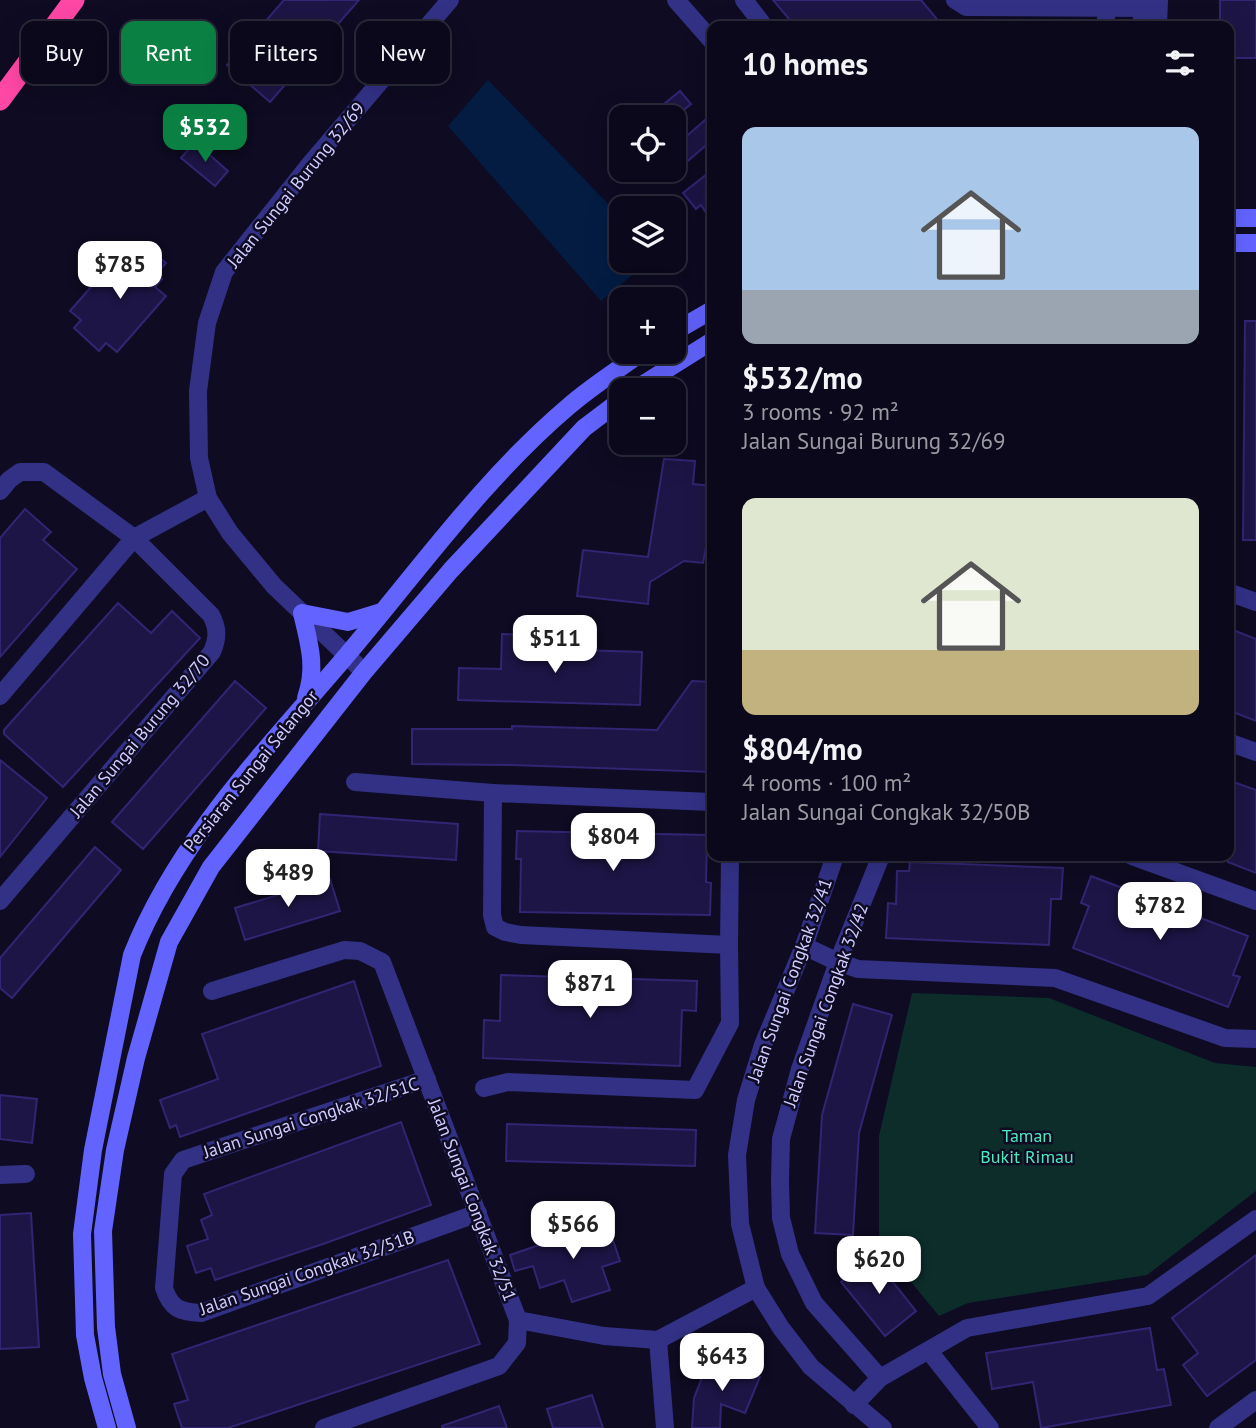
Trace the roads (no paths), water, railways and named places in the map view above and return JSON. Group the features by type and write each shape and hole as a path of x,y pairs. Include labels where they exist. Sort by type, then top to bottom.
{"highway":[{"path":"0,100 74,0"}],"main road":[{"path":"1234,218 1256,218"},
{"path":"1234,243 1256,243"},
{"path":"686,325 707,313"},
{"path":"653,378 707,344"},
{"name":"Persiaran Sungai Selangor","path":"104,1425 85,1335 82,1234 93,1150 132,955 157,899 195,836 431,551 502,472 570,405 626,364"},
{"name":"Persiaran Sungai Selangor","path":"127,1428 112,1374 106,1327 103,1231 116,1150 136,1058 160,968 170,942 211,867 364,672 451,570 584,428 609,409"},
{"path":"304,704 313,671 312,650 302,613 348,622 382,612"}],"street":[{"name":"Jalan Sungai Burung 32/69","path":"364,672 274,586 230,533 208,498 200,458 198,391 208,323 225,272 310,164 450,0"},
{"path":"676,0 707,35"},
{"path":"744,0 760,21"},
{"path":"955,0 966,6 1106,17 1146,9"},
{"path":"0,491 20,472 44,472 134,538"},
{"path":"0,696 134,538 208,498"},
{"name":"Jalan Sungai Burung 32/70","path":"0,901 212,652 218,639 216,624 211,615 134,538"},
{"path":"1234,594 1256,603"},
{"path":"1234,744 1256,752"},
{"path":"355,782 494,793 707,802"},
{"path":"494,793 492,915 495,927 521,935 729,945"},
{"path":"484,1088 508,1082 695,1090 730,1023 730,861"},
{"name":"Jalan Sungai Congkak 32/41","path":"833,861 804,946 763,1045 740,1127 737,1166 740,1224 756,1288 781,1328 811,1367 883,1428"},
{"name":"Jalan Sungai Congkak 32/42","path":"879,861 838,962 800,1069 781,1139 781,1218 790,1254 814,1303 880,1378"},
{"path":"1146,861 1256,901"},
{"path":"804,946 858,969 1055,978 1226,1038 1256,1039"},
{"name":"Jalan Sungai Congkak 32/51","path":"212,991 344,950 360,951 382,961 518,1320 604,1336 658,1340"},
{"name":"Jalan Sungai Congkak 32/51C","path":"169,1228 173,1174 183,1160 427,1079"},
{"path":"0,1175 26,1174"},
{"name":"Jalan Sungai Congkak 32/51B","path":"169,1228 164,1288 169,1302 184,1312 201,1313 478,1213"},
{"path":"854,1405 880,1378 967,1328 1148,1296 1256,1219"},
{"path":"665,1428 658,1340 756,1288"},
{"path":"324,1428 499,1366 517,1343 518,1320"},
{"path":"929,1352 990,1428"},
{"path":"1218,1428 1256,1400"}],"water":[{"path":"488,80 609,205 609,273 635,273 618,287 609,287 609,294 601,301 448,126"}],"park label":[{"name":"Taman Bukit Rimau","path":"1027,1146"}]}
